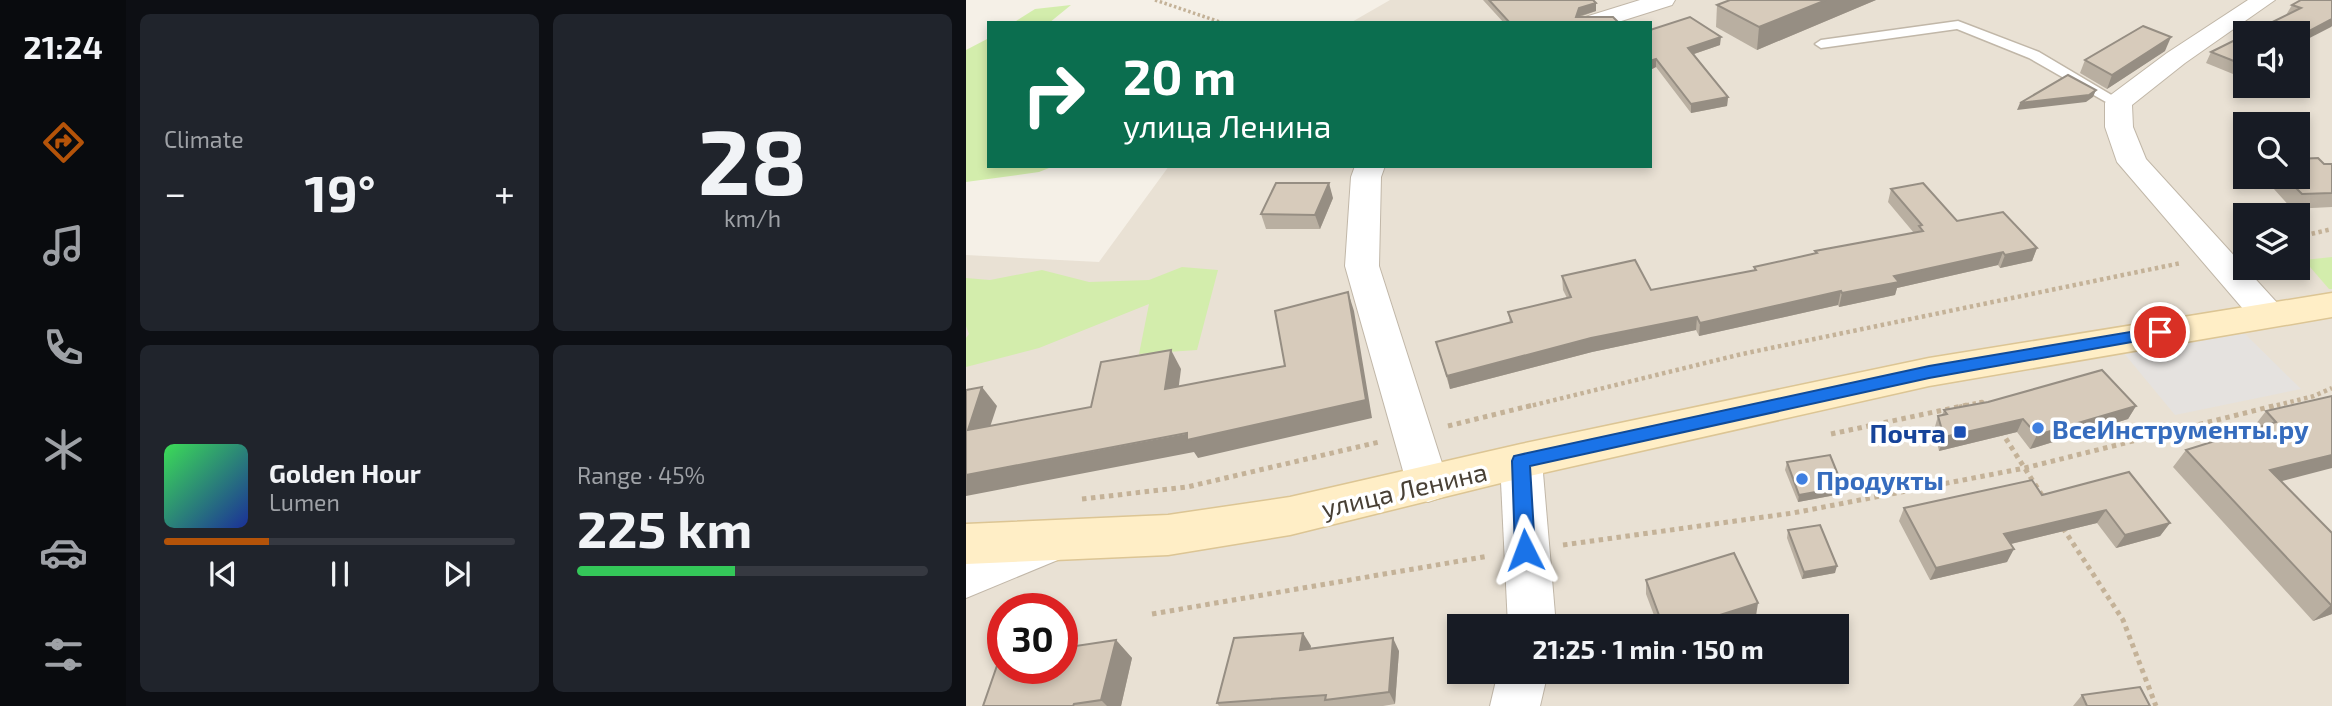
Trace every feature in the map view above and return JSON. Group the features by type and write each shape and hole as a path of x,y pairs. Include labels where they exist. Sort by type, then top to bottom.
{"main road":[{"name":"улица Ленина","path":"966,544 1168,536 1290,516 1521,461 1929,372 2332,305"}],"street":[{"path":"1596,21 1664,0"},
{"path":"2264,0 2176,58 2118,103 2119,127 2133,162 2268,315"},
{"path":"1369,168 1366,177 1362,266 1428,485"},
{"path":"1521,461 1531,614"},
{"path":"966,578 1053,542"},
{"path":"1515,706 1520,684"}],"lane":[{"path":"1821,44 1958,25 2034,55 2118,103"}],"path":[{"path":"1155,0 1217,21"},
{"path":"2310,234 2332,229"},
{"path":"1791,346 2217,256"},
{"path":"1152,614 1525,550 1793,513 2025,468 2314,396 2332,388"},
{"path":"1831,434 1982,402 1989,413"},
{"path":"1996,424 2048,503"},
{"path":"2063,527 2123,620 2156,706"}],"shaded area":[{"path":"1390,0 2332,0 2332,706 966,706 966,255 1099,262 1168,168 1652,168 1652,21 1353,21"},
{"path":"2231,320 2301,389 2175,415 2113,340"}],"green space":[{"path":"1071,5 1051,21 1016,21 1035,9"},
{"path":"987,39 987,168 1049,168 1039,172 966,182 966,50"},
{"path":"2332,257 2332,289 2329,289 2310,267 2310,259"},
{"path":"1182,267 1218,270 1197,350 1139,354 1149,304 1039,348 966,367 966,338 969,334 966,326 966,278 990,280 1042,270 1089,282 1149,280"}],"building":[{"path":"1489,0 1593,0 1596,3 1579,8 1576,17 1613,17 1617,21 1508,21"},
{"path":"1730,0 1826,0 1759,27 1717,5"},
{"path":"2301,0 2332,0 2332,19 2310,31 2310,21 2274,21 2301,8 2292,5"},
{"path":"1690,17 1721,37 1688,48 1728,97 1691,104 1656,59 1652,60 1652,29"},
{"path":"2143,26 2171,37 2112,75 2085,60"},
{"path":"2233,41 2233,61 2211,52"},
{"path":"2068,75 2096,90 2089,95 2020,103"},
{"path":"2310,158 2318,158 2324,164 2332,164 2332,193 2302,194 2297,189 2310,189"},
{"path":"1276,183 1329,183 1315,215 1261,214"},
{"path":"1923,183 1957,221 2003,212 2037,248 2005,255 2003,252 1894,276 1899,282 1842,293 1841,291 1700,323 1697,317 1591,338 1447,376 1436,342 1512,322 1508,312 1571,297 1562,276 1635,260 1651,290 1756,270 1754,267 1817,253 1815,251 1923,231 1919,226 1922,225 1891,189"},
{"path":"1348,292 1366,400 1187,440 1187,433 966,475 966,390 982,387 968,430 1091,407 1101,362 1171,350 1165,389 1285,366 1275,311"},
{"path":"2102,370 2136,406 2037,435 2023,419 1944,437 1938,416 1947,414 1944,410 1988,402"},
{"path":"2332,396 2332,455 2270,470 2332,533 2331,605 2186,450 2276,422 2266,411"},
{"path":"1830,455 1843,487 1799,495 1787,462"},
{"path":"2129,472 2170,523 2125,535 2106,510 2004,534 2014,549 1936,568 1904,508 2032,480 2042,495"},
{"path":"1820,525 1837,566 1804,572 1788,530"},
{"path":"1734,553 1758,603 1723,614 1659,614 1646,580"},
{"path":"1303,633 1300,650 1393,638 1389,692 1325,700 1326,695 1217,703 1234,638"},
{"path":"1116,640 1101,700 1073,706 983,706 991,684 1078,684 1078,646"},
{"path":"2140,687 2150,706 2087,706 2082,695"}],"place":[{"name":"ВсеИнструменты.ру","path":"2038,428"},
{"name":"Почта","path":"1960,432"},
{"name":"Продукты","path":"1802,479"}],"route":[{"path":"1525,550 1521,461 1929,372 2160,332"}]}
